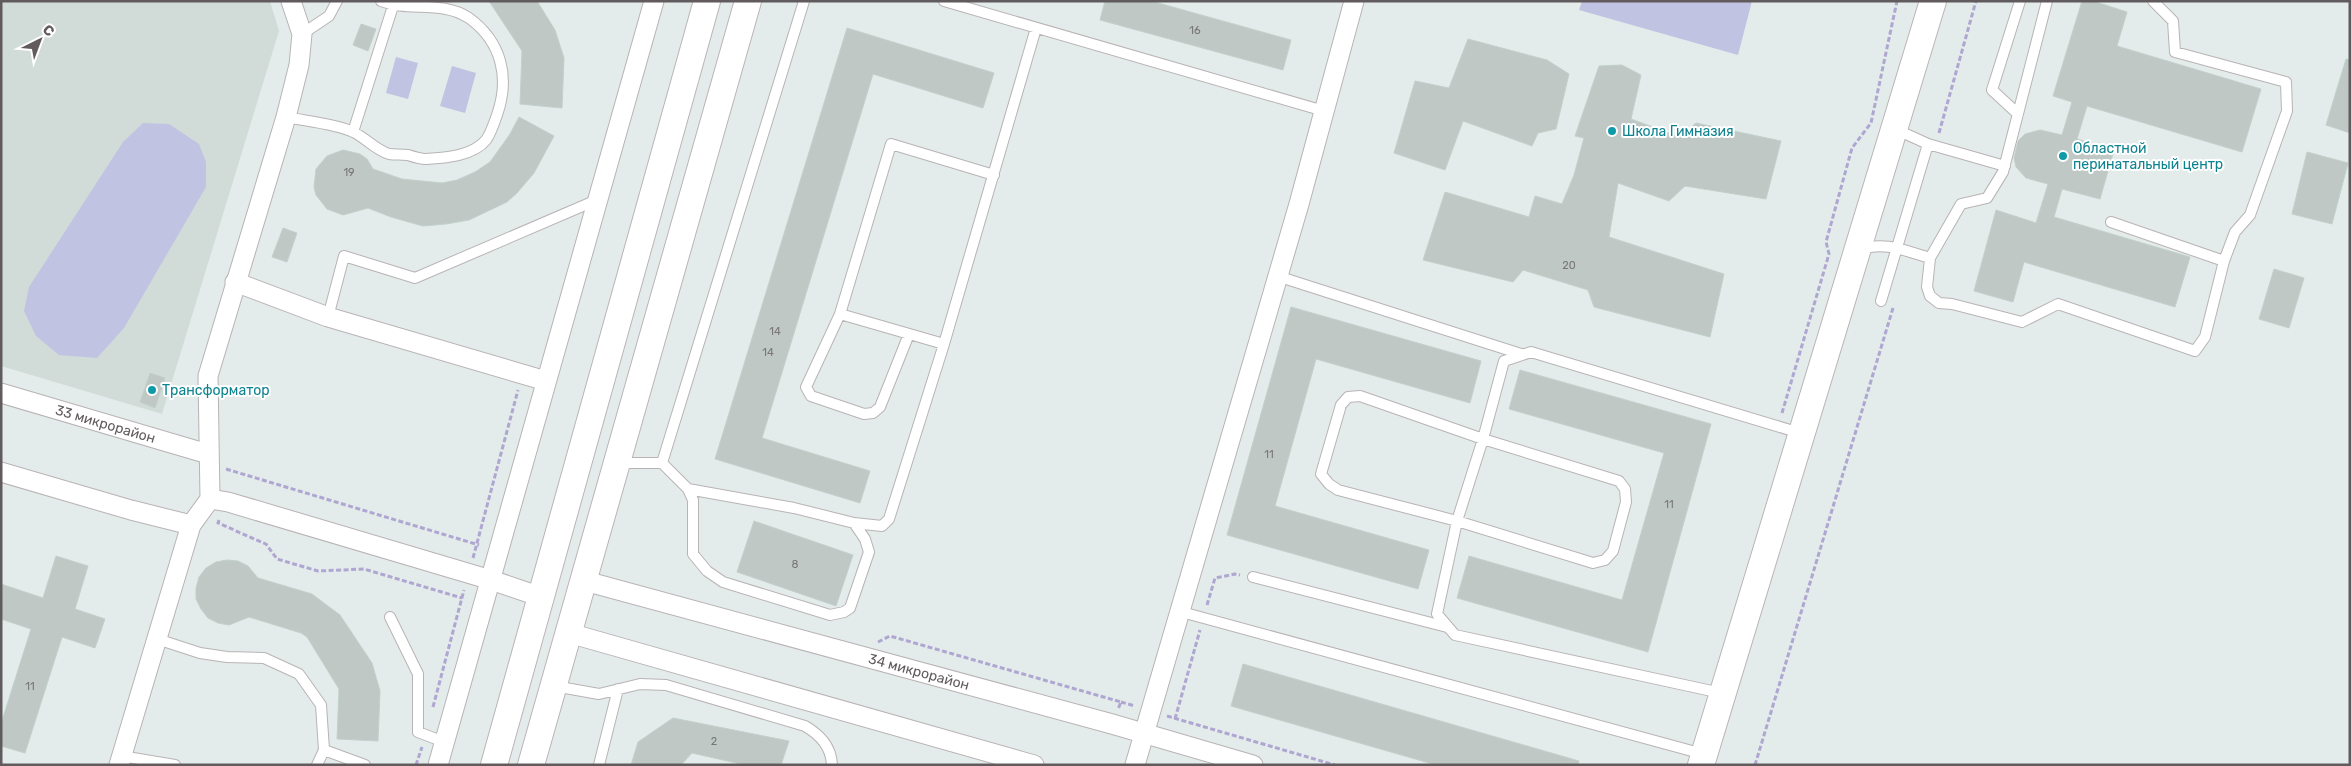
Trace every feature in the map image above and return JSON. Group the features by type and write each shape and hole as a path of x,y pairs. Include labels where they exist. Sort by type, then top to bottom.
{"street":[{"path":"219,501 208,454 208,376 234,282 286,117 299,66 302,34 291,1"},
{"path":"438,765 654,1"},
{"path":"494,765 707,1"},
{"path":"531,765 585,581 748,1"},
{"path":"1135,765 1178,611 1277,276 1354,1"},
{"path":"1702,760 1722,693 1790,429 1856,253 1933,1"},
{"path":"234,282 328,316 546,381"},
{"name":"33 микрорайон","path":"1,393 208,454"},
{"path":"1,472 131,510 191,525"},
{"path":"219,501 490,580 541,597"},
{"path":"120,760 191,525 219,501"},
{"name":"34 микрорайон","path":"585,581 1112,724 1253,765"},
{"path":"569,633 1034,765"}],"lane":[{"path":"302,34 329,16 337,1"},
{"path":"286,117 353,132 388,154 423,159 448,157 470,152 486,140 502,103 504,82 502,63 487,37 468,18 440,6 394,6 381,1"},
{"path":"662,463 804,1"},
{"path":"944,1 1324,111"},
{"path":"2018,114 1992,90 2020,1"},
{"path":"2048,1 2005,166 1987,198 1961,204 1930,258 1927,287 1930,296 1939,303 1952,304 2022,322 2058,304 2195,351 2205,337 2224,261 2235,232 2250,215 2287,111 2286,82 2175,52 2173,21 2153,1"},
{"path":"353,132 394,6"},
{"path":"688,489 794,508 854,523 882,526 889,519 944,344 1036,28"},
{"path":"1894,128 1932,145 2005,166"},
{"path":"909,334 880,407 873,413 864,414 811,396 806,387 840,314 891,144 994,175"},
{"path":"1882,301 1896,248 1932,145"},
{"path":"328,316 344,256 415,278 599,199"},
{"path":"2111,222 2224,261"},
{"path":"1856,253 1870,246 1896,248 1930,258"},
{"path":"1277,276 1522,354"},
{"path":"840,314 944,344"},
{"path":"1722,693 1455,635 1437,614 1457,521 1483,438 1504,361 1522,354 1532,352 1790,429"},
{"path":"1360,396 1483,438 1619,481 1624,490 1626,502 1613,551 1605,560 1593,563 1457,521 1338,490 1329,484 1321,474 1340,405 1348,397 1360,396"},
{"path":"617,463 662,463 688,489 693,500 693,554 707,571 723,582 830,615 844,612 850,608 869,552 865,540 854,523"},
{"path":"1253,578 1447,627"},
{"path":"1178,611 1702,760"},
{"path":"390,616 418,674 418,732 444,742"},
{"path":"157,639 200,653 227,657 264,658 299,674 320,705 324,750 317,765"},
{"path":"553,686 599,694 640,684 666,685 805,726 821,736 832,756 832,765"},
{"path":"599,765 618,688"},
{"path":"324,750 364,765"},
{"path":"120,760 175,765"}],"path":[{"path":"1790,429 1829,254 1826,242 1852,148 1871,123 1897,1"},
{"path":"1932,145 1976,1"},
{"path":"1755,765 1893,307"},
{"path":"462,598 364,569 318,571 277,558 266,544 218,523 223,468 499,550"},
{"path":"852,654 890,636 1121,702 1112,724"},
{"path":"1169,717 1335,765"}],"shaded area":[{"path":"1,1 270,1 279,31 162,414 1,366"},
{"path":"1582,1 1752,1 1738,55 1579,10"},
{"path":"396,57 418,63 408,99 386,93"},
{"path":"452,66 476,73 465,113 440,106"},
{"path":"143,123 169,124 199,144 206,162 206,187 124,328 97,358 59,355 36,336 24,311 29,287 123,142"}],"building":[{"path":"489,1 537,1 555,30 564,58 562,108 520,104 522,51"},
{"path":"1105,1 1151,1 1291,40 1283,70 1100,20"},
{"name":"Областной перинатальный центр","path":"2082,1 2093,1 2127,12 2117,46 2261,89 2242,152 2087,106 2077,139 2114,150 2100,199 2062,189 2054,217 2190,257 2175,307 2024,262 2013,302 1974,291 1996,210 2036,223 2048,184 2026,178 2016,167 2014,158 2018,141 2025,134 2040,130 2062,135 2072,102 2053,96"},
{"path":"361,24 376,29 368,51 353,45"},
{"path":"847,28 994,73 983,108 873,74 762,438 870,471 860,503 715,459"},
{"path":"1468,39 1547,60 1569,74 1556,129 1538,133 1532,146 1463,121 1445,170 1394,153 1415,81 1449,88"},
{"path":"2346,59 2350,60 2350,133 2326,125"},
{"path":"1622,65 1641,75 1631,119 1680,137 1696,123 1781,141 1766,199 1685,186 1669,201 1618,183 1609,237 1724,274 1710,337 1594,307 1588,290 1523,270 1513,282 1423,260 1445,192 1529,217 1535,196 1562,204 1574,175 1584,138 1575,136 1599,66"},
{"path":"519,117 554,136 534,173 517,193 507,202 469,220 423,226 368,208 343,215 327,209 316,195 314,187 316,169 327,156 343,150 360,154 367,159 373,169 402,179 442,183 457,180 475,172 490,162 510,134"},
{"path":"2307,152 2348,163 2332,224 2292,214"},
{"path":"283,228 297,233 287,262 272,257"},
{"path":"2274,269 2304,278 2289,328 2259,319"},
{"path":"1291,307 1481,361 1470,403 1316,359 1275,506 1429,550 1418,589 1227,535"},
{"path":"1520,370 1711,424 1648,652 1457,598 1469,556 1622,600 1664,453 1509,409"},
{"name":"Трансформатор","path":"150,373 165,378 155,408 140,402"},
{"path":"754,521 853,555 836,606 737,572"},
{"path":"56,556 88,566 75,609 105,619 95,648 62,637 25,753 1,746 1,724 31,629 1,619 1,584 43,598"},
{"path":"238,561 248,566 258,578 312,594 340,615 372,663 380,691 378,741 337,739 339,689 307,637 301,633 249,617 229,625 218,623 208,618 196,599 199,577 206,568 216,562"},
{"path":"1243,664 1579,761 1578,765 1436,765 1231,706"},
{"path":"673,718 789,741 781,765 745,765 692,753 681,765 631,765 638,742"}],"place":[{"name":"Школа Гимназия","path":"1612,131"},
{"name":"Областной перинатальный центр","path":"2063,156"},
{"name":"Трансформатор","path":"152,390"}]}
